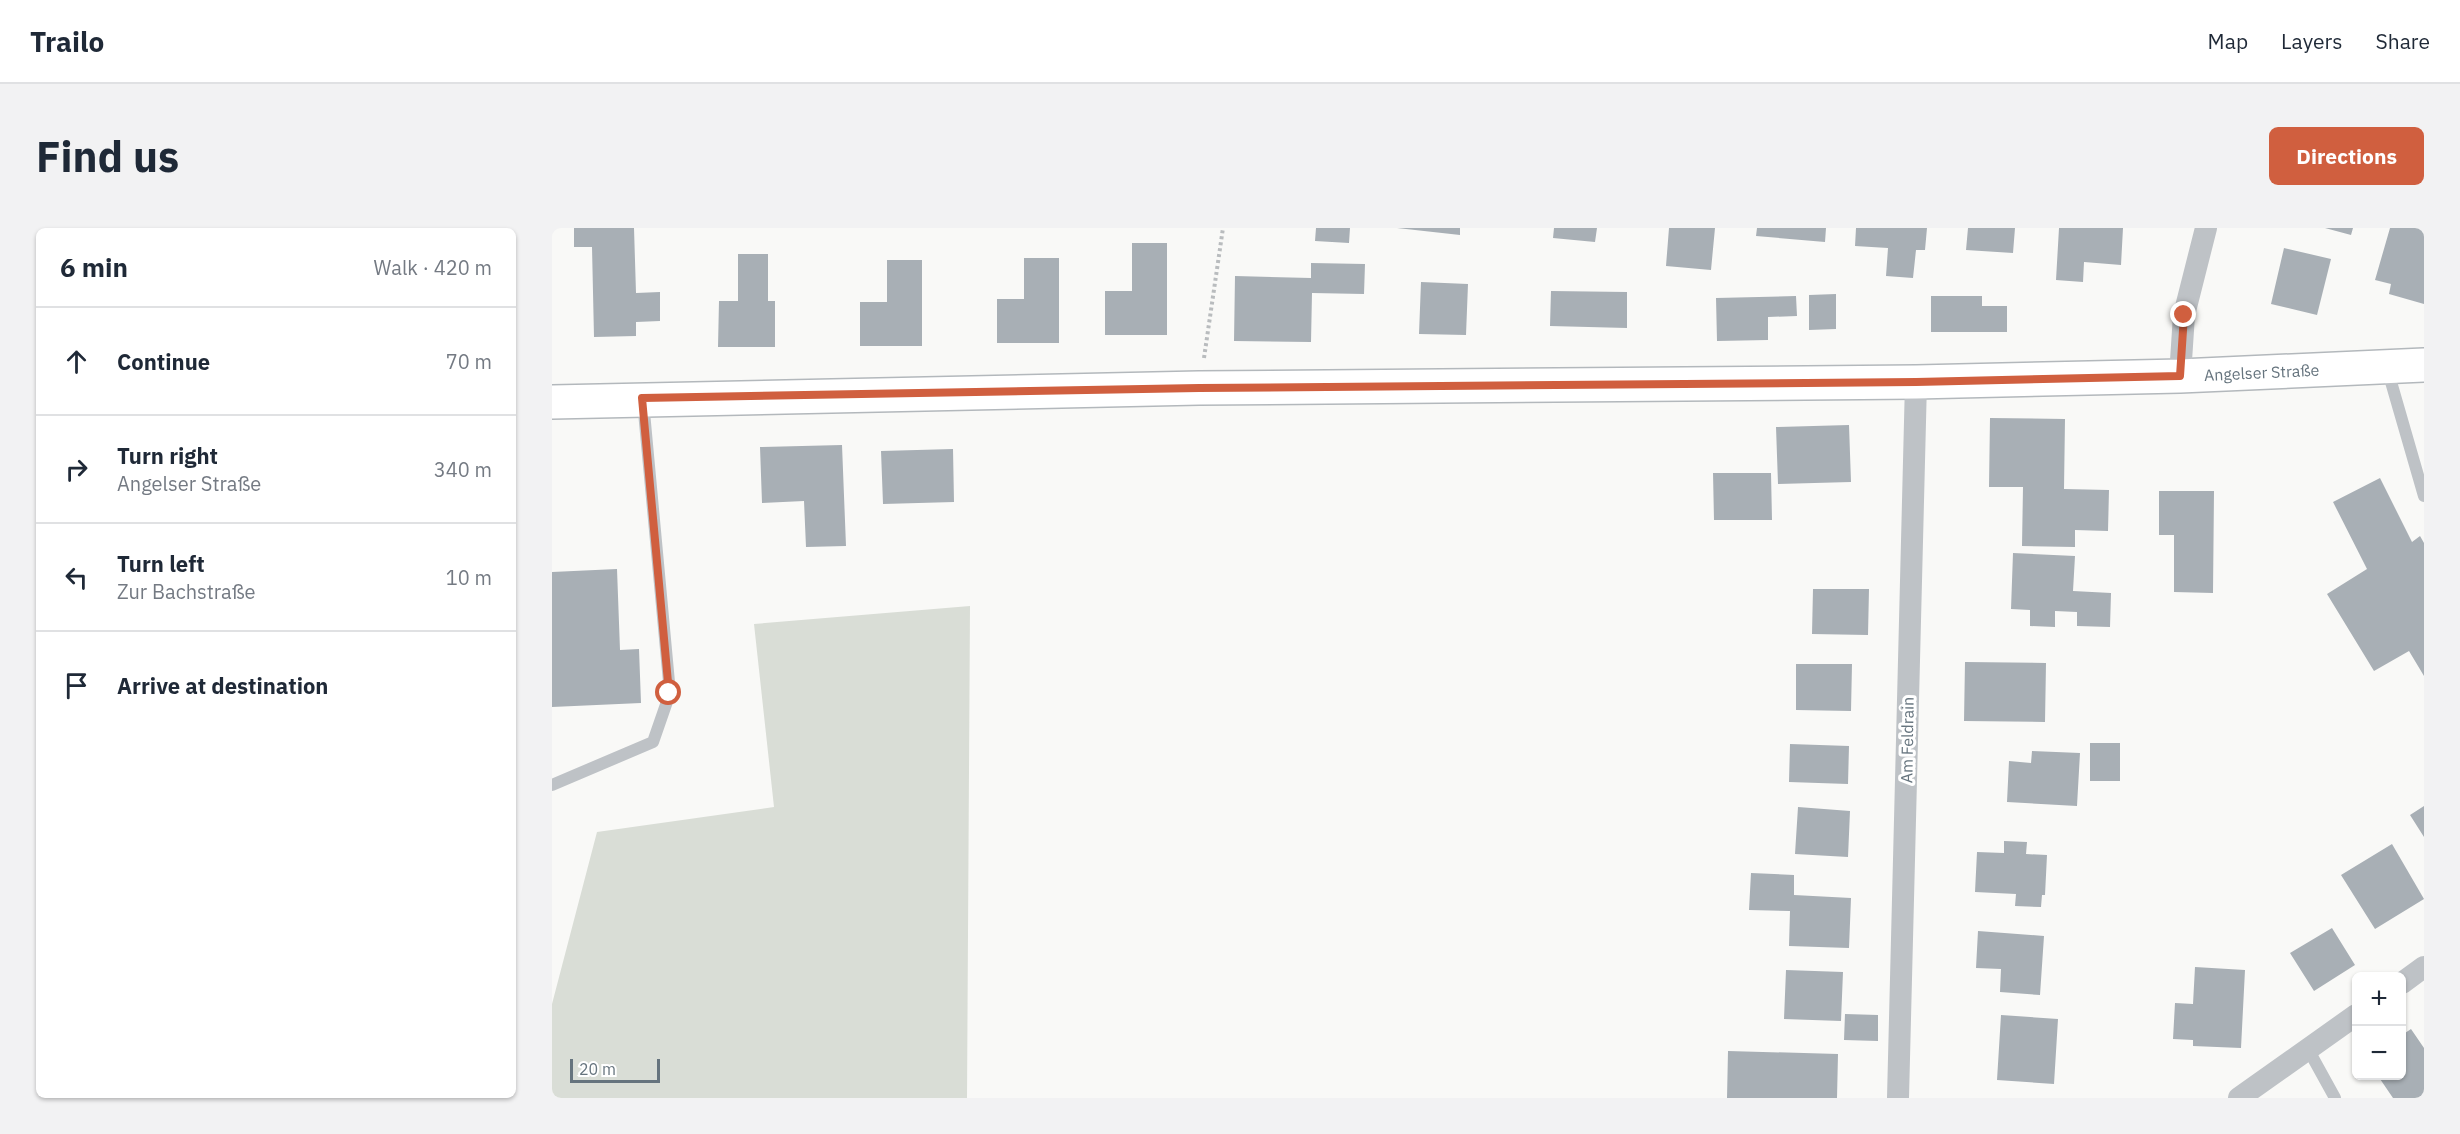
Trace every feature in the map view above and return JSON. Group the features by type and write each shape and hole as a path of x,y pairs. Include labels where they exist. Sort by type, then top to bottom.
{"main road":[{"name":"Angelser Straße","path":"552,402 642,398 1199,388 1916,382 2180,376 2424,365"}],"street":[{"path":"2180,376 2184,315 2206,228"},
{"name":"Am Feldrain","path":"1898,1098 1916,382"},
{"path":"2406,980 2424,967"},
{"path":"2239,1098 2352,1018"}],"lane":[{"path":"2387,366 2424,496"},
{"path":"552,785 653,742 669,693 642,398"},
{"path":"2308,1049 2335,1098"}],"path":[{"path":"1199,388 1223,228"}],"shaded area":[{"path":"970,606 967,1098 552,1098 552,1004 597,832 774,807 754,624"}],"building":[{"path":"574,228 634,228 636,293 660,292 660,321 636,322 636,336 594,337 592,247 574,247"},
{"path":"1316,228 1350,228 1349,243 1315,241"},
{"path":"1397,228 1460,228 1460,235"},
{"path":"1554,228 1597,228 1595,242 1553,238"},
{"path":"1669,228 1715,228 1711,270 1666,266"},
{"path":"1757,228 1826,228 1825,242 1756,236"},
{"path":"1856,228 1927,228 1925,250 1916,250 1913,278 1886,276 1888,248 1855,246"},
{"path":"1968,228 2015,228 2013,253 1966,250"},
{"path":"2059,228 2123,228 2121,265 2084,262 2083,282 2056,280"},
{"path":"2325,228 2353,228 2351,235"},
{"path":"2390,228 2424,228 2424,304 2389,294 2391,284 2375,280"},
{"path":"1132,243 1167,243 1167,335 1105,335 1105,291 1132,291"},
{"path":"2284,248 2331,259 2317,315 2271,304"},
{"path":"738,254 768,254 768,301 775,301 775,347 718,347 719,301 738,301"},
{"path":"1024,258 1059,258 1059,343 997,343 997,299 1024,299"},
{"path":"887,260 922,260 922,346 860,346 860,302 887,302"},
{"path":"1311,263 1365,264 1364,294 1312,293 1311,342 1234,341 1235,276 1311,278"},
{"path":"1421,282 1468,284 1466,335 1419,334"},
{"path":"1551,291 1627,292 1627,328 1550,326"},
{"path":"1836,294 1836,329 1809,330 1809,295"},
{"path":"1796,296 1797,316 1768,317 1768,340 1717,341 1716,298"},
{"path":"1931,296 1982,296 1982,306 2007,306 2007,332 1931,332"},
{"path":"1990,418 2065,419 2064,489 2109,490 2108,531 2075,530 2075,547 2022,546 2023,487 1989,487"},
{"path":"1849,425 1851,482 1778,484 1776,427"},
{"path":"842,445 846,546 806,547 804,501 762,503 760,447"},
{"path":"953,449 954,502 883,504 881,451"},
{"path":"1713,473 1771,473 1772,520 1714,520"},
{"path":"2380,478 2412,542 2420,536 2424,543 2424,676 2409,651 2374,671 2327,594 2367,569 2333,502"},
{"path":"2159,491 2214,491 2213,593 2174,592 2174,535 2159,535"},
{"path":"2013,553 2075,556 2073,591 2111,593 2110,627 2077,626 2077,612 2055,611 2055,627 2030,626 2030,610 2011,609"},
{"path":"617,569 620,650 639,649 641,703 552,707 552,572"},
{"path":"1813,589 1869,589 1868,635 1812,634"},
{"path":"1965,662 2046,663 2045,722 1964,721"},
{"path":"1796,664 1852,664 1851,711 1796,710"},
{"path":"2090,743 2120,743 2120,781 2090,781"},
{"path":"1790,744 1849,746 1848,784 1789,782"},
{"path":"2032,751 2080,753 2077,806 2007,802 2009,761 2031,763"},
{"path":"2424,806 2424,837 2410,815"},
{"path":"1798,807 1850,811 1848,857 1795,854"},
{"path":"2004,841 2027,842 2026,854 2047,855 2045,895 2042,895 2041,907 2015,906 2016,894 1975,892 1977,852 2004,853"},
{"path":"2392,844 2424,899 2375,929 2341,875"},
{"path":"1751,873 1794,875 1794,895 1851,898 1849,948 1789,946 1790,911 1749,910"},
{"path":"2332,928 2355,965 2314,991 2290,953"},
{"path":"1978,931 2044,936 2040,995 2000,992 2001,969 1976,968"},
{"path":"2195,967 2245,970 2241,1048 2193,1046 2193,1040 2173,1039 2175,1003 2193,1004"},
{"path":"1786,970 1843,972 1841,1021 1784,1019"},
{"path":"1845,1014 1878,1015 1878,1041 1844,1040"},
{"path":"2001,1015 2058,1019 2054,1084 1997,1080"},
{"path":"2411,1029 2424,1048 2424,1098 2393,1098 2381,1080 2406,1080 2406,1032"},
{"path":"1728,1051 1838,1054 1837,1098 1727,1098"}],"route":[{"path":"669,693 642,398 1199,388 1916,382 2180,376 2184,315"}]}
